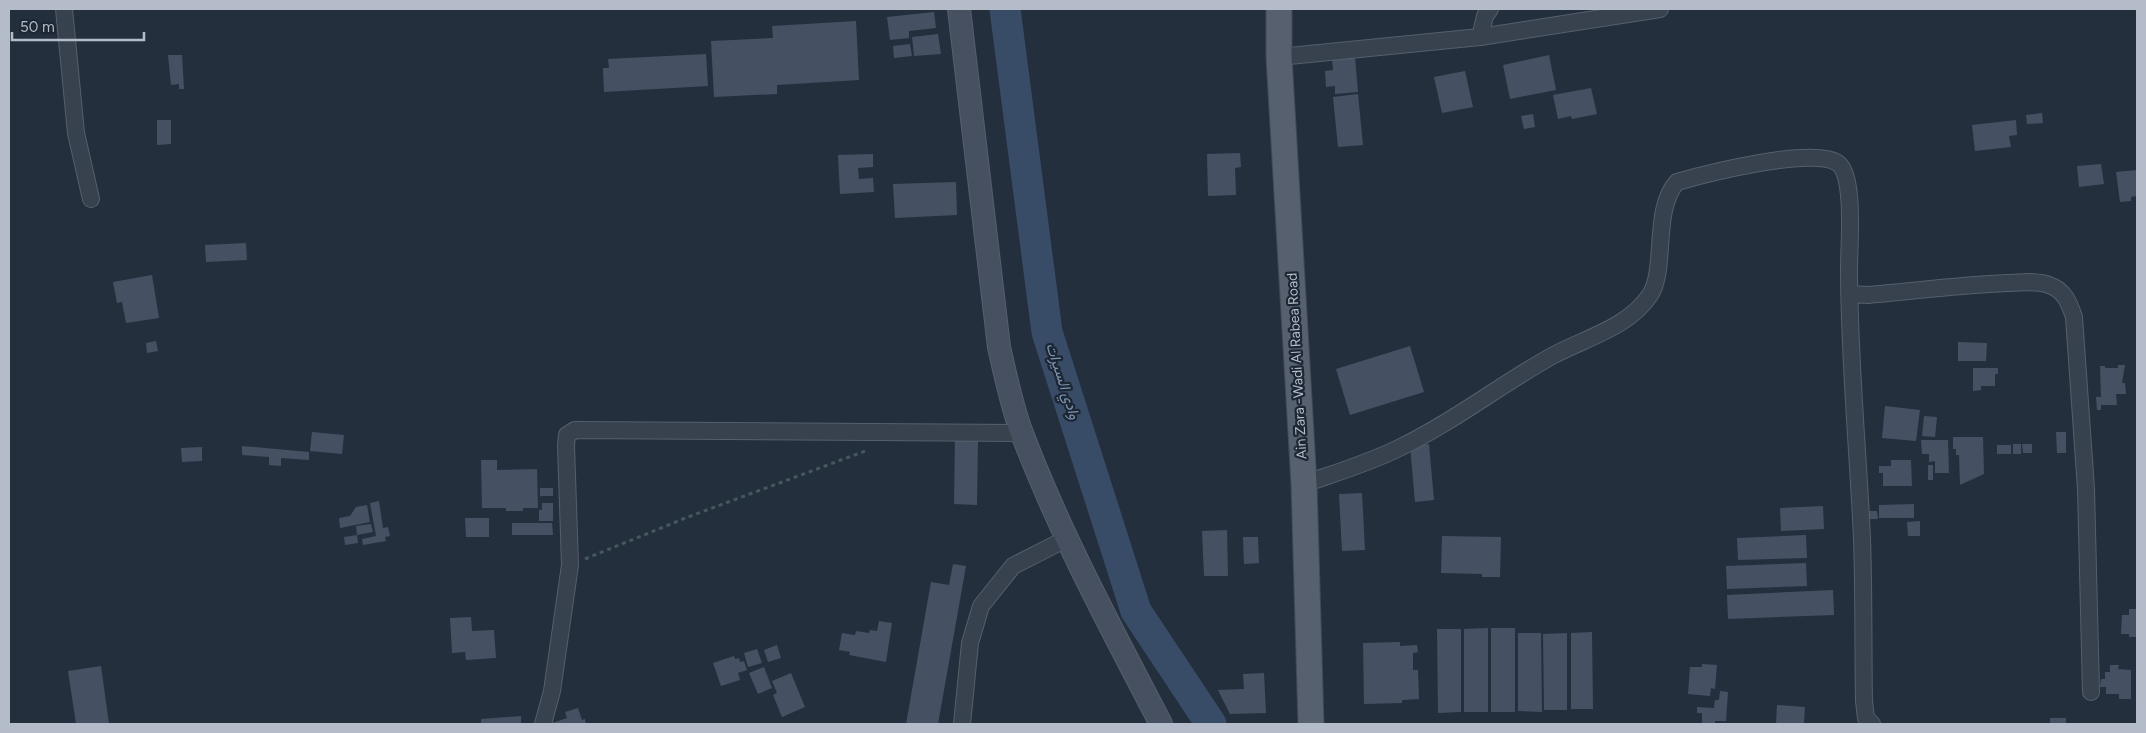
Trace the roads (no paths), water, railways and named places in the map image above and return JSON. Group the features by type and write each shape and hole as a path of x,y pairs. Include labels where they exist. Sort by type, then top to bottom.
{"main road":[{"path":"959,9 999,347 1008,386 1022,433 1068,538 1161,724"},
{"name":"Ain Zara -Wadi Al Rabea Road","path":"1279,9 1279,56 1304,484 1311,724"}],"street":[{"path":"64,9 76,132 91,199"},
{"path":"1480,37 1485,16 1490,9"},
{"path":"1279,56 1480,37 1660,9"},
{"path":"1304,484 1399,448 1478,404 1509,381 1626,319 1641,307 1652,292 1657,272 1659,240 1666,206 1671,189 1677,182 1757,163 1815,157 1828,159 1839,164 1849,185 1849,294 1862,540 1864,701 1866,718 1872,724"},
{"path":"1849,294 1868,295 1984,284 2033,282 2048,284 2060,290 2069,302 2074,317 2086,489 2091,692"},
{"path":"543,724 552,690 570,565 566,445 567,435 575,430 1022,433"},
{"path":"962,724 970,643 981,606 1013,566 1068,538"}],"waterway":[{"name":"وادي السيرات","path":"1005,9 1047,332 1136,611 1211,724"}]}
